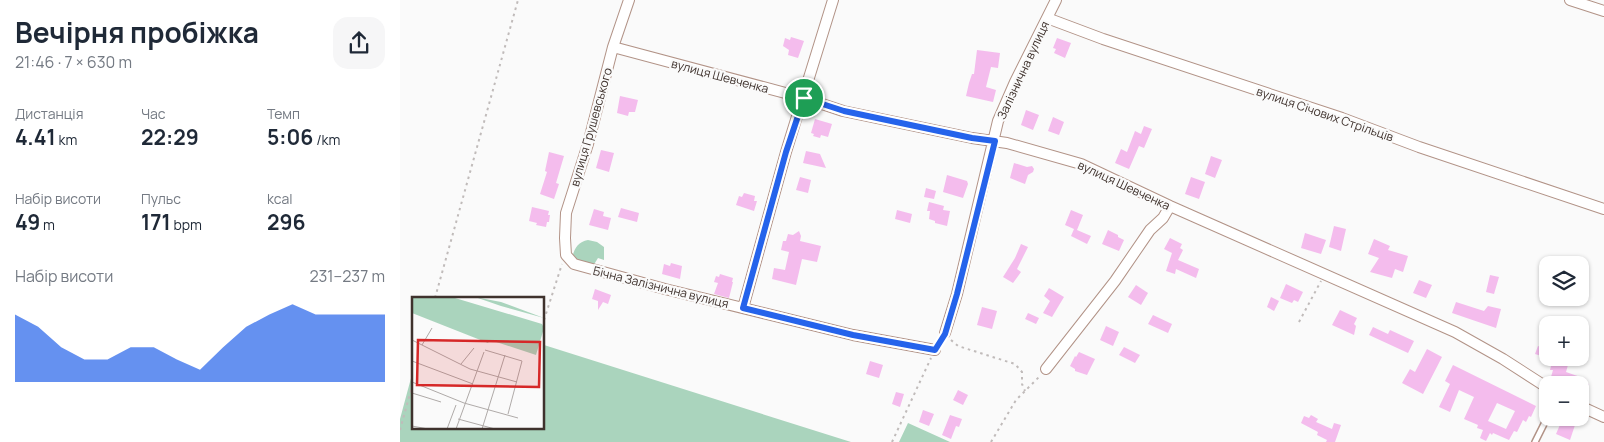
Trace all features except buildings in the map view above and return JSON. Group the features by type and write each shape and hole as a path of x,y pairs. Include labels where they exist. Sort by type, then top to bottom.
{"street":[{"name":"вулиця Грушевського","path":"566,256 566,213 588,144 613,47 629,0"},
{"path":"743,308 786,152 833,0"},
{"name":"Залізнична вулиця","path":"945,334 957,294 995,141 998,121 1056,0"},
{"path":"1570,0 1604,11"},
{"name":"вулиця Січових Стрільців","path":"1047,18 1103,39 1342,118 1419,147 1604,209"},
{"name":"вулиця Шевченка","path":"613,47 804,98 844,111 972,138 995,141 1082,164 1170,206 1455,332 1539,382"},
{"path":"1046,369 1115,281 1150,230 1163,218 1170,206"},
{"name":"Бічна Залізнична вулиця","path":"566,256 574,264 743,308 853,335 935,350"},
{"path":"1589,410 1604,417"}],"lane":[{"path":"1535,442 1543,426"}],"path":[{"path":"435,297 518,0"},
{"path":"545,317 566,256"},
{"path":"1299,322 1324,275"},
{"path":"945,334 958,346 1015,364 1022,372 1022,384 1025,392"},
{"path":"892,442 935,350"},
{"path":"991,442 1016,400 1046,369"},
{"path":"400,430 412,386"}],"green space":[{"path":"588,240 597,242 604,247 604,260 598,258 593,266 572,259 577,246"},
{"path":"545,345 851,442 400,442 400,419 412,374 412,430 545,430"},
{"path":"908,423 950,442 899,442"}],"route":[{"path":"804,98 844,111 972,138 995,141 957,294 945,334 935,350 853,335 743,308 786,152 804,98"}]}
